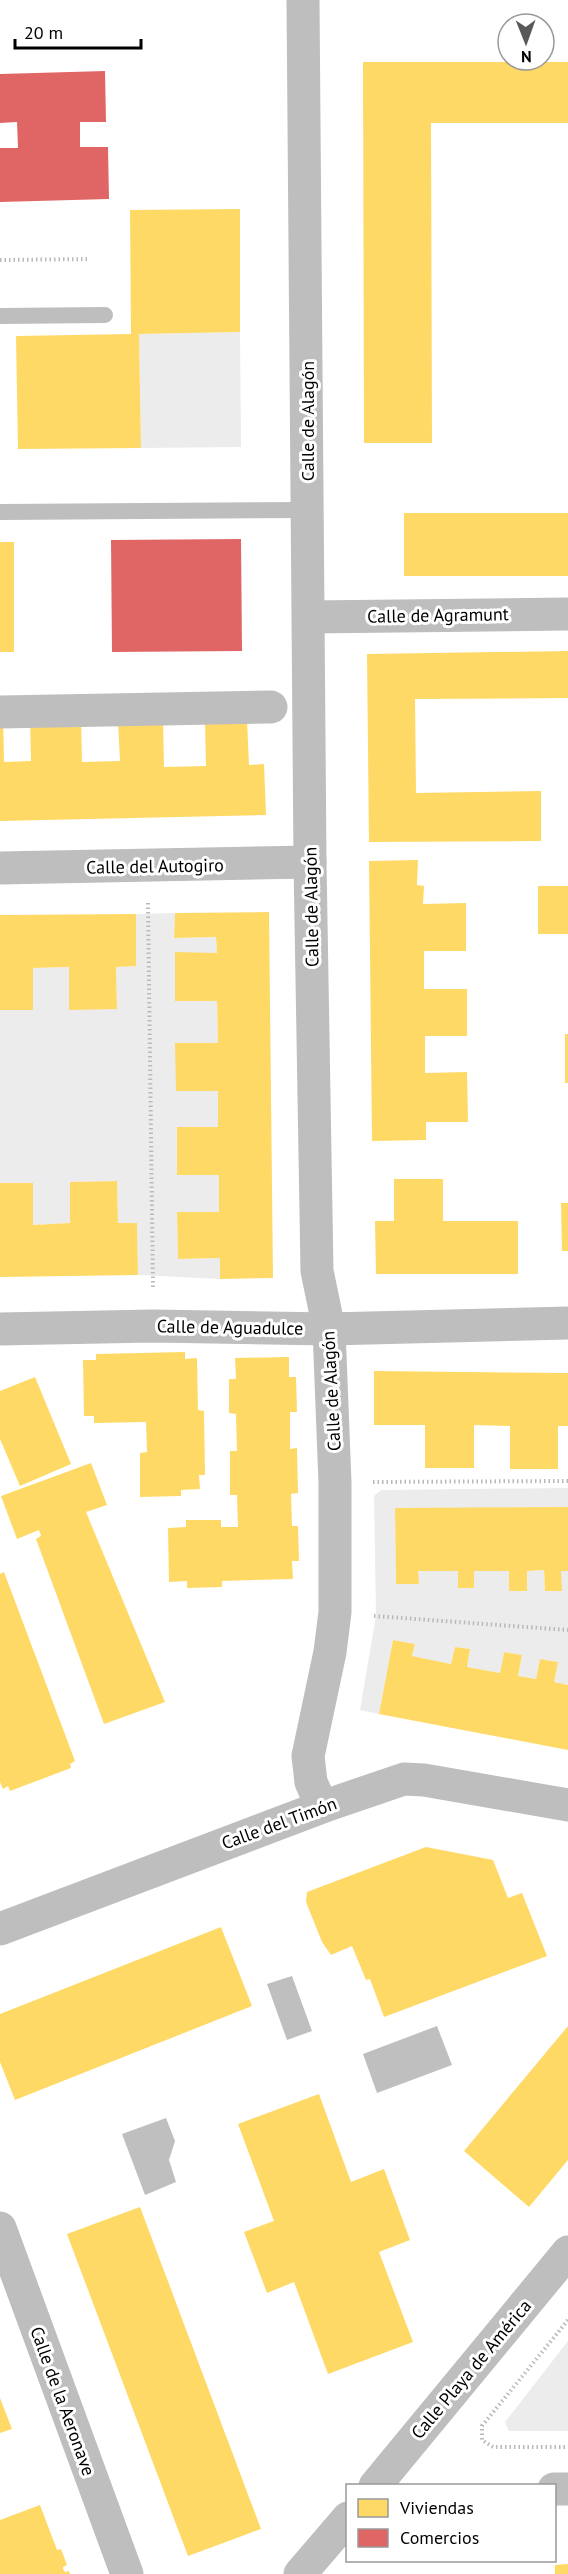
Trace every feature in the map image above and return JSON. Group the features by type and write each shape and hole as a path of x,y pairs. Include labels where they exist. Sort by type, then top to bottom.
{"street":[{"name":"Calle de Alagón","path":"303,0 310,862 317,1272 329,1329 335,1483 334,1612 330,1652 308,1756 311,1782 322,1807"},
{"name":"Calle de Agramunt","path":"309,617 568,614"},
{"path":"0,712 271,707"},
{"name":"Calle del Autogiro","path":"0,868 310,862"},
{"name":"Calle de Aguadulce","path":"0,1329 153,1326 329,1329 568,1323"},
{"name":"Calle del Timón","path":"0,1929 322,1807 404,1779 424,1780 568,1805"},
{"name":"Calle de la Aeronave","path":"0,2228 127,2574"},
{"name":"Calle Playa de América","path":"377,2484 568,2252"},
{"path":"300,2574 346,2520"}],"lane":[{"path":"0,316 105,315"},
{"path":"0,512 307,510"}],"path":[{"path":"0,260 90,259"},
{"path":"148,900 153,1295"},
{"path":"366,1482 568,1481"},
{"path":"368,1615 568,1630"},
{"path":"568,2320 482,2426 482,2440 493,2447 568,2447"}],"shaded area":[{"path":"240,332 241,447 141,448 139,334"},
{"path":"175,913 174,938 216,937 217,953 175,953 175,1001 217,1001 218,1043 176,1091 218,1091 218,1127 177,1128 177,1175 219,1175 219,1212 177,1212 178,1259 220,1258 220,1279 138,1275 137,1223 118,1223 117,1181 70,1182 70,1223 33,1225 33,1183 0,1183 0,1010 33,1010 33,968 69,967 69,1009 117,1009 116,967 136,966 136,914"},
{"path":"568,1488 568,1507 395,1509 396,1584 418,1584 418,1571 458,1571 458,1588 474,1588 474,1571 509,1571 509,1591 526,1591 527,1571 544,1570 545,1591 561,1591 561,1571 568,1571 568,1685 554,1682 557,1662 540,1659 536,1679 518,1676 522,1655 504,1652 500,1673 467,1667 470,1649 455,1647 451,1664 412,1656 415,1644 393,1640 379,1714 360,1710 376,1616 374,1496 381,1490"},
{"path":"292,1976 312,2031 287,2040 267,1984"},
{"path":"437,2026 452,2065 377,2093 363,2054"},
{"path":"166,2118 175,2141 169,2160 176,2182 145,2195 122,2134"},
{"path":"568,2341 568,2431 509,2431 505,2422"}],"building: Viviendas":[{"path":"363,62 496,62 496,72 556,72 556,62 568,62 568,123 431,123 432,443 364,443"},
{"path":"240,209 240,332 139,334 141,448 18,449 16,336 131,334 130,210"},
{"path":"404,513 568,513 568,576 404,576"},
{"path":"0,542 14,542 14,652 0,652"},
{"path":"568,651 568,698 415,699 416,793 541,791 541,841 369,842 367,654"},
{"path":"81,715 82,762 120,761 118,722 163,721 164,767 206,766 205,721 247,720 249,765 264,764 266,815 0,821 0,716 3,716 4,762 31,761 30,717"},
{"path":"418,860 417,885 424,886 423,904 466,903 466,951 424,951 424,989 467,989 467,1036 425,1036 425,1073 467,1072 468,1122 426,1122 426,1140 372,1141 369,861"},
{"path":"538,886 568,886 568,934 538,934"},
{"path":"269,912 273,1278 220,1279 220,1258 178,1259 177,1212 219,1212 219,1175 177,1175 177,1127 218,1127 218,1091 176,1091 175,1043 218,1043 217,1001 175,1001 175,952 217,953 216,937 174,938 175,913"},
{"path":"136,914 136,966 116,967 117,1009 69,1010 69,967 33,968 33,1010 0,1010 0,915"},
{"path":"565,1034 568,1034 568,1083 565,1083"},
{"path":"394,1179 443,1179 443,1221 518,1221 518,1274 376,1274 375,1221 394,1221"},
{"path":"117,1181 118,1223 137,1223 138,1275 0,1277 0,1183 33,1183 33,1225 70,1223 70,1182"},
{"path":"561,1203 568,1203 568,1251 562,1251"},
{"path":"185,1352 185,1359 197,1358 198,1410 204,1411 205,1475 199,1475 200,1489 181,1490 181,1496 140,1497 140,1453 147,1452 146,1422 94,1423 94,1416 84,1416 83,1360 96,1360 96,1354"},
{"path":"289,1357 289,1377 296,1377 297,1412 290,1412 290,1449 297,1448 298,1493 291,1494 292,1526 298,1526 299,1561 292,1561 293,1579 222,1581 222,1587 187,1588 187,1581 169,1582 168,1528 186,1527 186,1520 221,1520 221,1527 238,1527 237,1495 230,1495 230,1451 237,1451 236,1414 229,1413 229,1379 236,1379 235,1358"},
{"path":"374,1371 568,1373 568,1426 558,1426 558,1469 510,1469 510,1426 474,1425 474,1468 425,1468 425,1425 374,1425"},
{"path":"35,1377 71,1464 20,1486 0,1439 0,1391"},
{"path":"91,1463 107,1505 86,1512 165,1702 104,1724 36,1539 41,1536 39,1530 17,1539 1,1496"},
{"path":"568,1507 568,1571 561,1571 562,1591 545,1591 544,1570 527,1571 527,1591 509,1591 509,1571 474,1571 474,1588 458,1588 458,1571 418,1571 419,1584 396,1584 395,1508"},
{"path":"4,1572 75,1761 70,1764 71,1768 10,1791 8,1786 3,1789 0,1782 0,1574"},
{"path":"393,1640 415,1644 412,1656 451,1664 455,1647 470,1649 467,1667 500,1673 504,1652 522,1655 518,1676 536,1679 540,1659 558,1662 554,1682 568,1685 568,1750 379,1714"},
{"path":"426,1847 493,1860 508,1898 522,1893 547,1956 384,2017 370,1979 366,1980 352,1946 331,1955 322,1942 306,1902 307,1892"},
{"path":"221,1927 252,2006 15,2100 0,2062 0,2014"},
{"path":"568,2026 568,2160 529,2207 464,2151"},
{"path":"319,2094 351,2182 384,2169 410,2240 379,2252 413,2342 328,2374 294,2282 267,2293 244,2232 274,2221 238,2124"},
{"path":"140,2207 261,2529 188,2556 67,2234"},
{"path":"0,2398 12,2429 0,2433"},
{"path":"40,2505 57,2550 61,2549 67,2565 63,2569 65,2572 69,2571 70,2574 0,2574 0,2520"},
{"path":"568,2564 568,2574 555,2574 555,2565"}],"building: Comercios":[{"path":"105,71 106,122 80,122 80,147 108,147 109,199 0,202 0,148 18,148 17,122 0,123 0,74"},
{"path":"241,539 242,651 112,652 111,540"}]}
